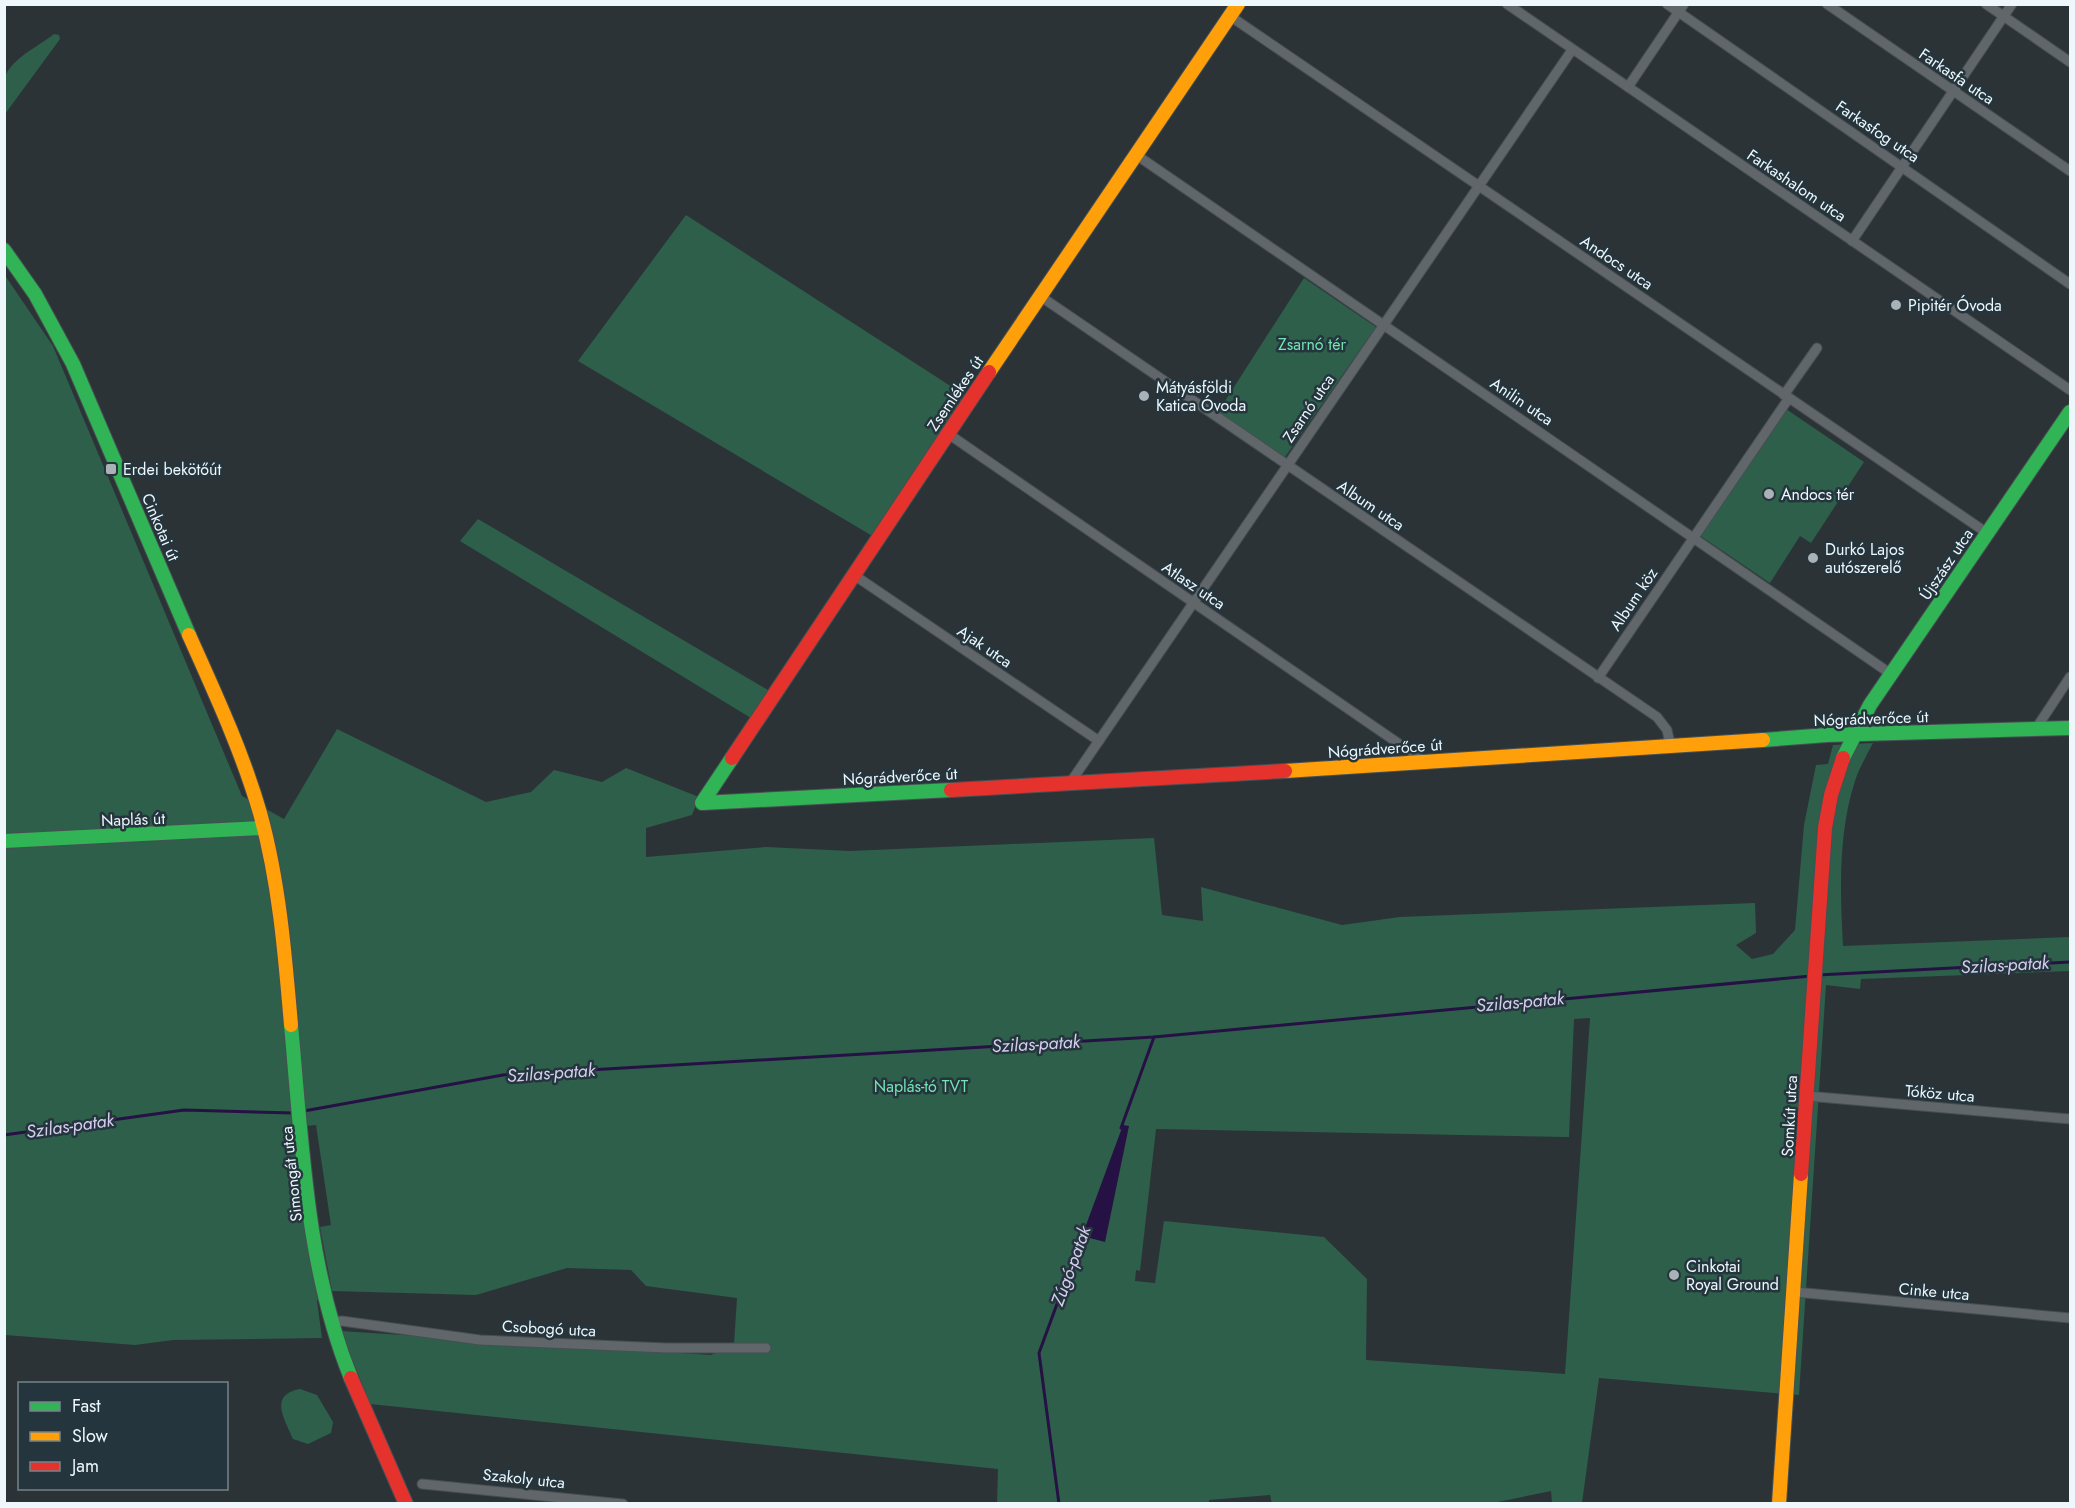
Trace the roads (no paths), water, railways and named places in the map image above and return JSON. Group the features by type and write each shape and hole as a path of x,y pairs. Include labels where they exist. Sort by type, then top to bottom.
{"street":[{"name":"Farkashalom utca","path":"1507,4 2070,390"},
{"name":"Farkasfog utca","path":"1667,4 1682,9 2070,284"},
{"name":"Farkasfa utca","path":"1827,4 2070,171"},
{"path":"1986,4 2070,62"},
{"path":"1852,240 2012,4"},
{"path":"1628,87 1682,9"},
{"name":"Zsemlékes út","path":"702,803 947,434 1234,10"},
{"name":"Andocs utca","path":"1234,10 1479,186 1987,533"},
{"name":"Zsarnó utca","path":"1071,783 1572,50"},
{"name":"Anilin utca","path":"1135,154 1891,674"},
{"name":"Cinkotai út","path":"4,250 22,272 67,349 228,728 263,828"},
{"name":"Album utca","path":"1040,296 1663,723 1671,748"},
{"path":"1693,537 1817,348"},
{"name":"Újszász utca","path":"1852,735 2070,412"},
{"name":"Atlasz utca","path":"947,434 1424,762"},
{"name":"Album köz","path":"1598,678 1693,537"},
{"name":"Ajak utca","path":"854,575 1099,741"},
{"path":"2035,730 2070,677"},
{"name":"Nógrádverőce út","path":"702,803 1671,748 1852,735 2070,728"},
{"name":"Somkút utca","path":"1779,1503 1828,801 1852,735"},
{"name":"Naplás út","path":"4,841 244,831 263,828"},
{"name":"Simongát utca","path":"263,828 276,899 313,1229 331,1322 346,1365 406,1503"},
{"name":"Tóköz utca","path":"1807,1096 2070,1119"},
{"name":"Cinke utca","path":"1795,1292 2070,1318"},
{"name":"Csobogó utca","path":"331,1322 342,1321 480,1340 666,1348 766,1348"},
{"name":"Szakoly utca","path":"422,1484 568,1501 623,1503"}],"waterway":[{"name":"Szilas-patak","path":"1818,975 2070,962"},
{"name":"Szilas-patak","path":"304,1111 503,1075 1154,1037 1811,976"},
{"name":"Zúgó-patak","path":"1121,1128 1154,1037"},
{"name":"Szilas-patak","path":"4,1135 184,1110 294,1113"},
{"name":"Zúgó-patak","path":"1059,1504 1039,1353 1083,1233"}],"place":[{"name":"Pipitér Óvoda","path":"1896,305"},
{"name":"Mátyásföldi Katica Óvoda","path":"1144,396"},
{"name":"Erdei bekötőút","path":"111,469"},
{"name":"Andocs tér","path":"1769,494"},
{"name":"Durkó Lajos autószerelő","path":"1813,558"},
{"name":"Cinkotai Royal Ground","path":"1674,1275"}],"park label":[{"name":"Zsarnó tér","path":"1312,344"},
{"name":"Naplás-tó TVT","path":"921,1086"}]}
